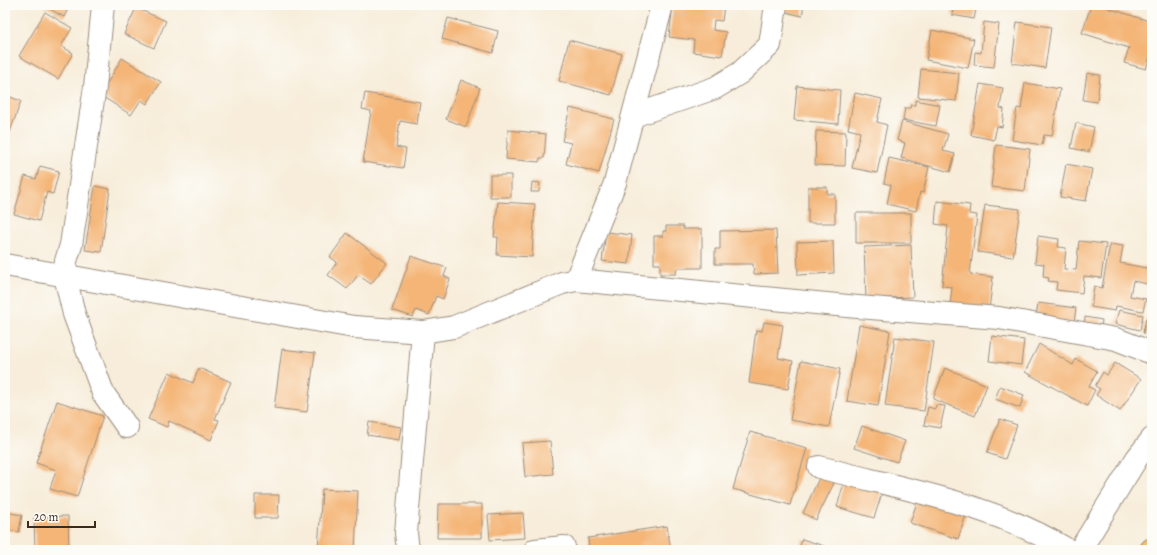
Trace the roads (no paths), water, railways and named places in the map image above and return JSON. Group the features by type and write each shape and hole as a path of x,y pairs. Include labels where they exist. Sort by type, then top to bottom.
{"street":[{"path":"103,5 95,88 72,245 66,261 65,276 74,314 103,393 127,428"},
{"path":"576,280 615,183 662,5"},
{"path":"633,116 715,88 740,72 770,45 776,5"},
{"path":"5,265 354,327 423,332 454,326 562,282 576,280 858,307 999,318 1116,339 1152,353"},
{"path":"408,550 406,533 423,332"},
{"path":"1080,550 1137,458 1152,439"},
{"path":"819,467 964,504 1039,532 1068,550"},
{"path":"535,550 564,547"}]}
